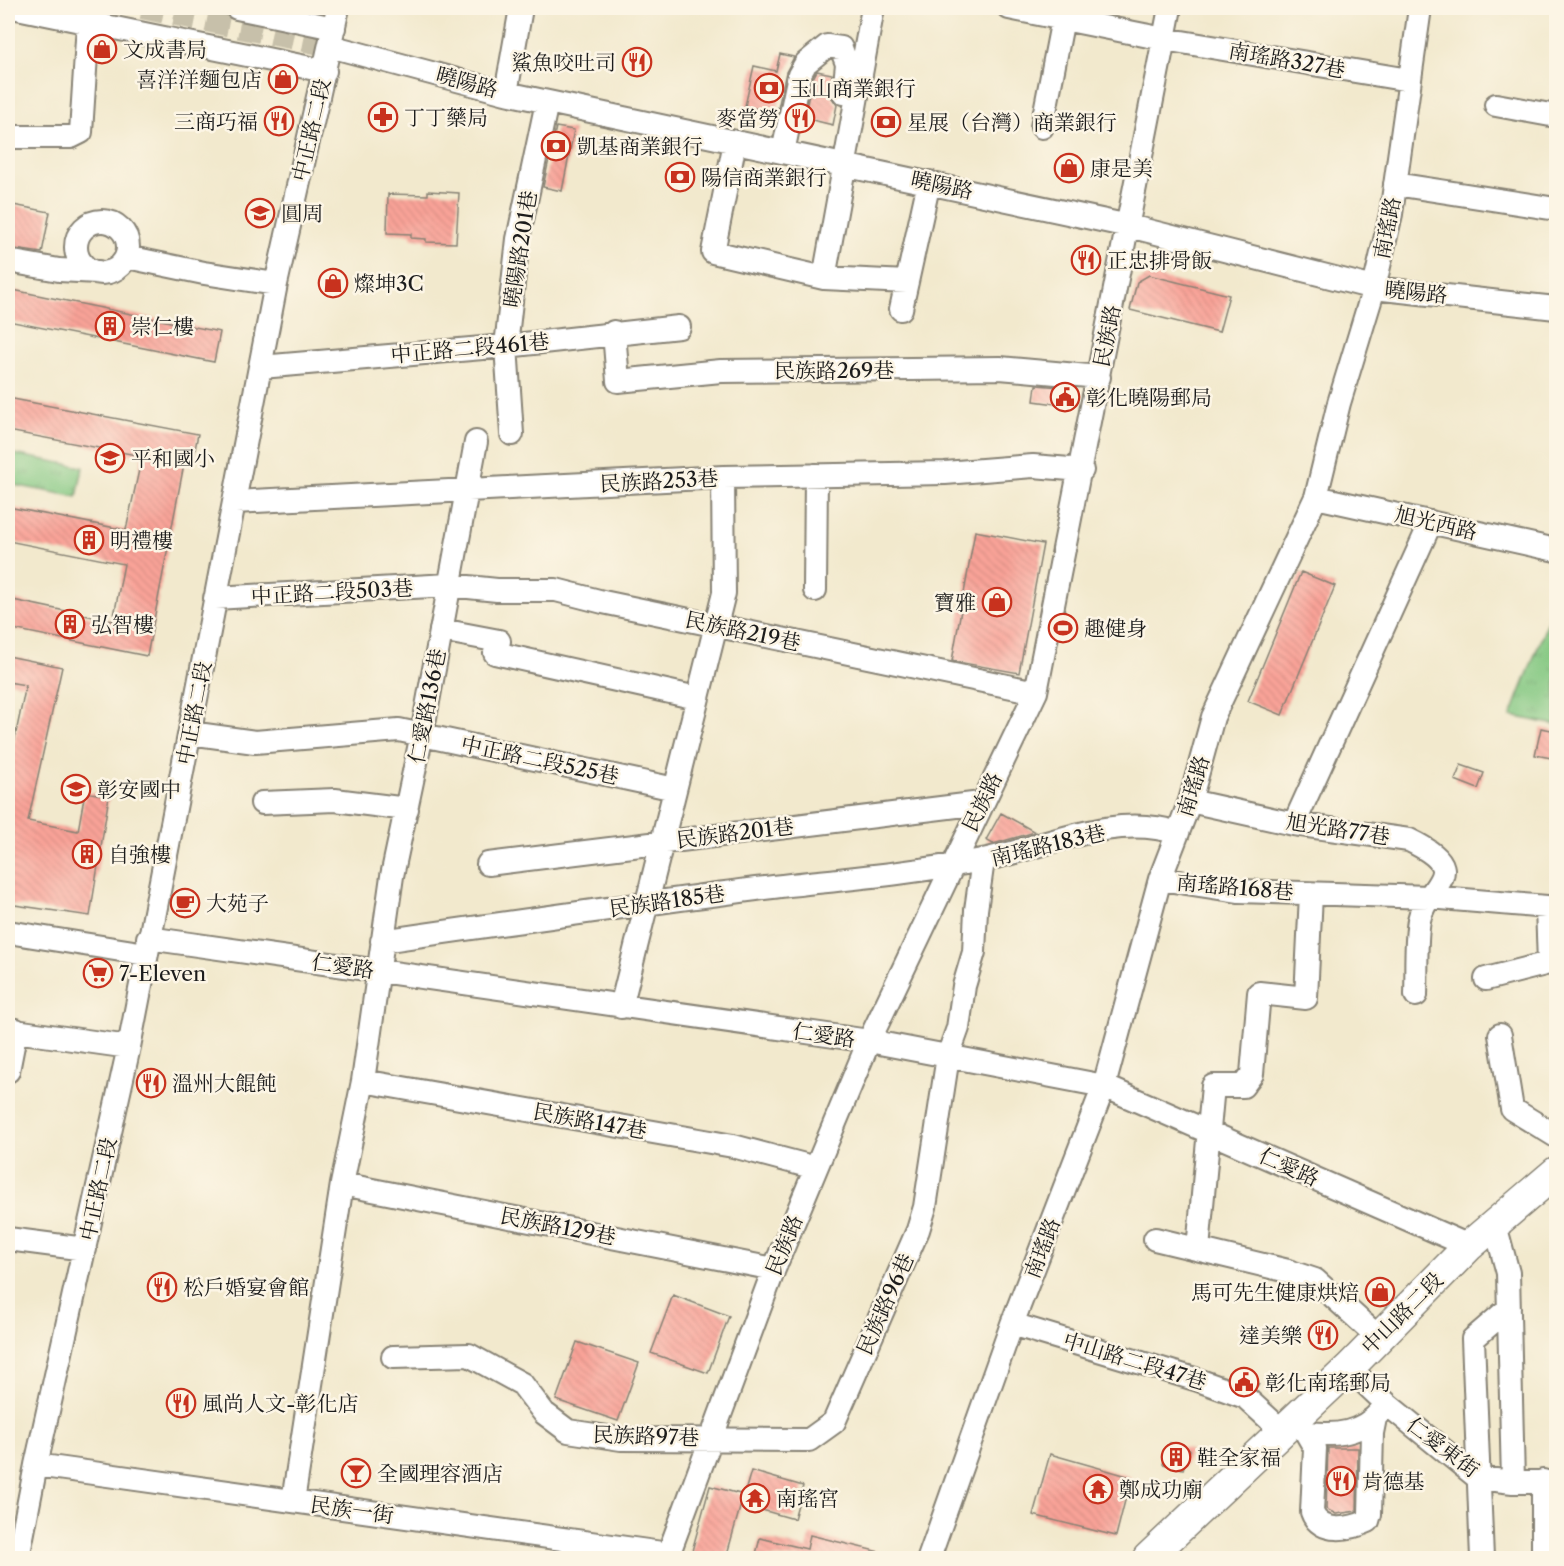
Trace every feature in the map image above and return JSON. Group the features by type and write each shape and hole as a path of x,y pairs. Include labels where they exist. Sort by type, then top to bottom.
{"main road":[{"name":"中山路二段","path":"1148,1558 1295,1426 1377,1337 1469,1246 1495,1225 1525,1209 1557,1172"}],"street":[{"path":"17,8 324,71"},
{"name":"曉陽路","path":"237,8 334,27 506,93 1128,226 1374,288 1557,308"},
{"path":"506,93 521,8"},
{"path":"837,163 873,8"},
{"name":"南瑤路327巷","path":"1009,8 1064,13 1164,39 1409,80"},
{"name":"民族路","path":"668,1556 774,1269 869,1041 1036,692 1082,470 1170,8"},
{"name":"南瑤路","path":"929,1558 1012,1324 1104,1086 1160,879 1190,801 1213,717 1316,497 1339,403 1374,288 1395,184 1420,8"},
{"path":"1042,127 1064,13"},
{"path":"8,137 71,137 81,132 88,24"},
{"name":"中正路二段","path":"15,1557 129,1047 276,284 334,27"},
{"path":"783,152 802,69 827,46 841,48 847,64 847,79 824,278"},
{"name":"曉陽路201巷","path":"512,434 506,346 518,239 548,102"},
{"path":"1496,105 1557,116"},
{"path":"735,142 713,252 824,278 907,282"},
{"path":"901,309 928,182"},
{"path":"1395,184 1557,209"},
{"path":"8,261 59,270 98,272 118,268 127,257 128,241 120,228 105,222 90,225 79,236 77,251 84,265 98,272"},
{"path":"127,257 204,273 276,284"},
{"name":"中正路二段461巷","path":"261,367 506,346 614,332 679,327"},
{"name":"民族路269巷","path":"614,332 618,381 721,371 999,368 1099,377"},
{"name":"仁愛路136巷","path":"293,1501 342,1184 363,1081 392,876 422,734 465,492 477,442"},
{"name":"民族路253巷","path":"235,502 723,477 945,473 1033,466 1082,470"},
{"path":"815,590 816,475"},
{"path":"621,1007 724,593 723,477"},
{"name":"旭光西路","path":"1316,497 1557,550"},
{"path":"1294,824 1431,522"},
{"name":"民族路219巷","path":"449,585 497,590 556,590 715,626 1036,692"},
{"name":"中正路二段503巷","path":"215,598 449,585"},
{"path":"441,630 500,641 495,653 697,698"},
{"name":"中正路二段525巷","path":"190,733 255,742 320,738 365,731 399,730 675,789"},
{"path":"262,803 335,800 407,809"},
{"name":"旭光路77巷","path":"1190,801 1294,824 1409,840 1424,847 1437,859 1443,872 1441,883 1429,897"},
{"name":"民族路201巷","path":"488,864 981,803"},
{"name":"南瑤路183巷","path":"953,864 983,860 1086,833 1124,828 1166,829 1178,833"},
{"name":"民族路96巷","path":"710,1438 757,1441 809,1440 834,1422 918,1230 925,1207 948,1056 958,1028 964,986 974,952 983,860"},
{"name":"民族路185巷","path":"382,941 646,903 953,864"},
{"name":"南瑤路168巷","path":"1160,879 1238,891 1429,897 1546,907 1553,963"},
{"name":"南瑤路168巷","path":"1211,1132 1213,1086 1243,1086 1252,1074 1259,993 1306,998 1311,894"},
{"path":"1416,995 1419,919 1429,897"},
{"name":"仁愛路","path":"8,932 379,971 869,1041 1104,1086 1469,1246"},
{"path":"1486,979 1553,963"},
{"path":"8,1071 12,1030 129,1047"},
{"path":"1500,1035 1512,1109 1557,1136"},
{"name":"民族路147巷","path":"363,1081 734,1146 816,1168"},
{"path":"1198,1249 1211,1132"},
{"name":"民族路129巷","path":"342,1184 774,1269"},
{"path":"1495,1225 1508,1273 1513,1482"},
{"path":"8,1239 85,1249"},
{"path":"1155,1239 1288,1270 1315,1280 1377,1337"},
{"path":"1482,1558 1473,1339 1509,1308"},
{"name":"中山路二段47巷","path":"1012,1324 1188,1377 1245,1397 1295,1426"},
{"name":"民族路97巷","path":"393,1357 469,1355 522,1384 544,1413 568,1431 621,1439 710,1438"},
{"name":"仁愛東街","path":"1349,1368 1381,1411 1478,1478 1513,1482 1550,1481"},
{"path":"1295,1426 1315,1448 1312,1512 1314,1518 1329,1528 1352,1528 1368,1521 1370,1514 1372,1433 1381,1411"},
{"path":"1295,1426 1335,1436 1381,1411"},
{"name":"民族一街","path":"36,1465 668,1556"},
{"path":"1543,1558 1550,1481"}],"green space":[{"path":"8,453 83,467 77,497 8,484"},
{"path":"1556,600 1556,725 1511,716"}],"building":[{"name":"玉山商業銀行","path":"780,54 794,57 786,72 777,113 745,106 754,66 776,71"},
{"path":"817,71 832,74 832,98 837,105 833,125 804,118 812,80"},
{"path":"556,127 574,130 562,191 543,187"},
{"path":"428,191 459,193 456,243 426,242 426,239 411,238 411,234 387,233 388,194 428,195"},
{"path":"8,204 50,212 42,253 8,248"},
{"path":"1149,275 1229,295 1219,332 1130,310 1137,282"},
{"name":"崇仁樓","path":"8,289 220,332 214,362 8,321"},
{"path":"1036,385 1073,388 1070,406 1034,401"},
{"path":"8,398 198,434 192,465 184,464 147,656 8,628 8,599 113,621 124,564 8,541 8,507 126,530 142,456 8,431"},
{"name":"寶雅","path":"975,531 1043,544 1019,673 952,661"},
{"path":"1301,572 1335,586 1282,715 1248,701"},
{"path":"8,656 62,667 28,821 78,831 85,792 109,796 90,916 8,904 8,771 26,685 8,682"},
{"path":"1541,728 1557,731 1557,759 1535,755"},
{"path":"1461,765 1484,773 1478,789 1455,780"},
{"path":"1001,813 1035,832 993,844 986,840"},
{"path":"673,1295 729,1316 708,1373 651,1353"},
{"path":"577,1342 639,1363 618,1421 556,1400"},
{"path":"1241,1367 1259,1384 1255,1388 1231,1378"},
{"name":"鞋全家福","path":"1170,1443 1190,1450 1183,1469 1163,1464"},
{"path":"1328,1448 1358,1448 1357,1511 1336,1514 1326,1509"},
{"path":"1050,1454 1131,1477 1116,1536 1033,1515"},
{"path":"751,1471 803,1486 794,1519 741,1504 726,1558 690,1558 710,1486 744,1495"},
{"path":"810,1535 884,1553 884,1558 755,1558 760,1538 807,1549"}],"tunnel":[{"path":"142,8 330,46"}],"place":[{"name":"文成書局","path":"102,49"},
{"name":"鯊魚咬吐司","path":"637,62"},
{"name":"喜洋洋麵包店","path":"283,79"},
{"name":"玉山商業銀行","path":"769,88"},
{"name":"丁丁藥局","path":"383,117"},
{"name":"麥當勞","path":"800,118"},
{"name":"三商巧福","path":"279,121"},
{"name":"星展（台灣）商業銀行","path":"886,122"},
{"name":"凱基商業銀行","path":"556,146"},
{"name":"康是美","path":"1069,168"},
{"name":"陽信商業銀行","path":"680,177"},
{"name":"圓周","path":"260,213"},
{"name":"正忠排骨飯","path":"1086,260"},
{"name":"燦坤3C","path":"333,283"},
{"name":"崇仁樓","path":"110,326"},
{"name":"彰化曉陽郵局","path":"1065,397"},
{"name":"平和國小","path":"110,458"},
{"name":"明禮樓","path":"89,540"},
{"name":"寶雅","path":"997,602"},
{"name":"弘智樓","path":"70,624"},
{"name":"趣健身","path":"1063,628"},
{"name":"彰安國中","path":"76,789"},
{"name":"自強樓","path":"87,854"},
{"name":"大苑子","path":"185,903"},
{"name":"7-Eleven","path":"98,973"},
{"name":"溫州大餛飩","path":"151,1083"},
{"name":"松戶婚宴會館","path":"162,1287"},
{"name":"馬可先生健康烘焙","path":"1380,1292"},
{"name":"達美樂","path":"1323,1335"},
{"name":"彰化南瑤郵局","path":"1244,1382"},
{"name":"風尚人文-彰化店","path":"181,1403"},
{"name":"鞋全家福","path":"1176,1457"},
{"name":"全國理容酒店","path":"356,1473"},
{"name":"肯德基","path":"1341,1481"},
{"name":"鄭成功廟","path":"1098,1489"},
{"name":"南瑤宮","path":"755,1498"}]}
